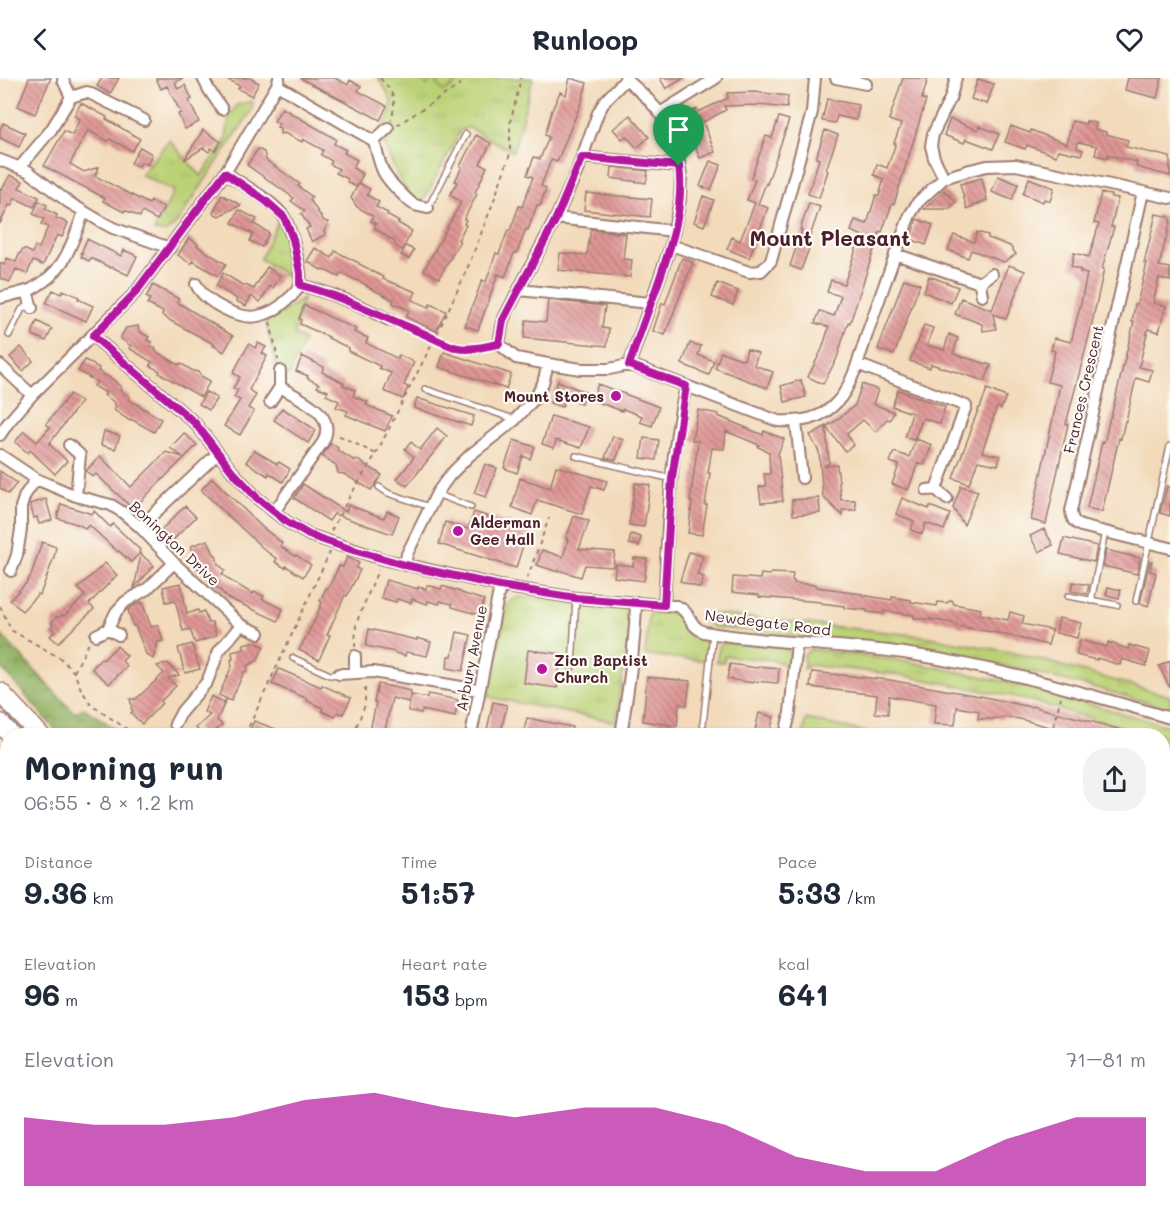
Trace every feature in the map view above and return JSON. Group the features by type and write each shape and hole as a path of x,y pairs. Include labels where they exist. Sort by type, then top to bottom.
{"highway":[{"path":"0,692 33,728"}],"street":[{"path":"203,78 222,109"},
{"path":"629,365 671,245 680,200 681,176 676,149 660,113 625,78 598,113 556,218 503,320 499,344 516,358 548,364 581,369 609,369 629,365 778,421 796,422 811,419 837,403 846,391 910,215 918,202 944,178 987,166 1016,165 1170,198"},
{"path":"671,245 749,272 761,271 771,261 812,112 815,78"},
{"path":"836,78 866,84"},
{"path":"63,80 71,97"},
{"path":"660,113 710,80"},
{"path":"0,435 32,395 135,293 225,173 278,81 374,141 377,157 388,181 409,202 415,206 428,208"},
{"path":"944,178 931,146 933,134 950,99 955,81"},
{"path":"20,167 51,130 71,97 87,92 144,120"},
{"path":"374,141 388,128"},
{"path":"582,157 679,166"},
{"path":"0,160 20,167 84,212 113,228 170,248"},
{"path":"196,284 199,292 220,307 246,316 257,317 284,303 300,285 300,273 293,239 284,217 266,201 225,173"},
{"name":"Frances Crescent","path":"1143,192 1071,511 1074,523 1081,526 1170,548"},
{"path":"0,298 27,291 46,280 59,268 84,212"},
{"path":"556,218 674,231"},
{"path":"895,254 980,284"},
{"path":"980,284 992,273"},
{"path":"980,284 982,296"},
{"path":"300,285 321,290 391,321"},
{"path":"519,290 650,303"},
{"path":"27,291 32,306"},
{"name":"Newdegate Road","path":"93,336 195,423 244,486 299,530 330,542 405,565 500,586 576,598 680,607 696,629 713,633 904,653 1064,687 1170,718"},
{"path":"405,565 407,554 436,494 450,475 470,455 515,420 535,398 543,383 548,364"},
{"path":"857,364 966,406 932,489 947,499"},
{"path":"0,365 32,395"},
{"path":"270,402 280,387 280,371"},
{"path":"664,605 672,478 686,386"},
{"path":"274,512 323,442 327,432 322,415 310,404 280,387"},
{"path":"796,422 802,478"},
{"path":"69,446 80,455 76,496"},
{"path":"140,527 218,453"},
{"name":"Bonington Drive","path":"0,455 36,479 76,496 111,505 122,512 241,625 259,633"},
{"path":"11,571 21,529 21,507 36,479"},
{"path":"16,555 28,558"},
{"path":"96,635 108,629 116,612 125,602 147,589 174,563"},
{"name":"Arbury Avenue","path":"472,728 500,586"},
{"path":"622,728 632,669 636,602"},
{"path":"175,724 177,708 207,682 219,651 241,625"},
{"path":"108,629 119,635"},
{"path":"787,728 797,643"},
{"path":"355,656 360,672"},
{"path":"339,674 374,672 479,690"}],"lane":[{"path":"428,208 466,134"},
{"path":"9,335 22,309 32,306"},
{"path":"425,389 515,420"},
{"path":"1136,601 1170,447"},
{"path":"576,456 672,478"},
{"path":"380,487 388,493 429,507"},
{"path":"436,494 471,507"},
{"path":"1090,601 1105,532"},
{"path":"1068,596 1118,605"},
{"path":"572,667 576,598"},
{"path":"703,724 713,633"},
{"path":"292,658 330,675 339,674"}],"path":[{"path":"380,78 390,89 394,99 394,109 388,128"},
{"path":"388,128 454,89 467,78"},
{"path":"247,728 350,496 376,454 435,339 466,272 510,154 510,123 521,78"},
{"path":"268,313 280,371"},
{"path":"391,321 458,348 499,344"},
{"path":"327,432 376,454"},
{"path":"523,590 549,518"},
{"path":"355,656 356,624 382,559"},
{"path":"0,606 11,630 60,658 74,672 81,689 92,705 126,728"},
{"path":"74,672 82,654 96,635"},
{"path":"356,728 365,705 360,672"},
{"path":"1053,728 1064,687"}],"green space":[{"path":"378,78 417,78 427,85 433,78 533,78 513,152 468,127 461,130 422,203 415,200 402,184 380,133 391,111 391,100"},
{"path":"442,78 464,78 444,92 437,83"},
{"path":"253,101 252,110 176,224 166,232 154,231 174,191 141,175 169,140 201,176 226,140 229,116 237,105"},
{"path":"278,221 285,237 290,278 260,259"},
{"path":"303,299 294,335 304,340 289,376 284,370 277,370 266,322"},
{"path":"519,597 624,607 630,613 616,722 488,697 507,606"},
{"path":"653,611 675,613 690,629 709,638 709,661 645,655 649,613"},
{"path":"703,613 924,636 1020,654 1170,696 1170,709 1100,689 933,651 712,627 704,621"},
{"path":"0,634 74,713 84,708 114,728 54,728 0,666"},
{"path":"724,642 787,648 791,654 788,673 784,664 772,660 725,656 724,662 716,662 720,644"},
{"path":"811,649 911,662 1031,687 1170,728 1124,728 1016,697 901,675 809,665 804,669 804,655"},
{"path":"806,719 847,728 804,728"}],"building":[{"path":"29,78 51,78 35,114 18,106"},
{"path":"102,78 119,78 110,94 97,86"},
{"path":"156,78 184,78 175,82 178,89 185,85 192,99 189,101 199,122 185,129 178,114 181,113 167,86 161,89"},
{"path":"225,78 250,78 259,83 252,96 238,89 240,86"},
{"path":"300,78 335,78 348,85 350,80 361,86 358,91 387,106 380,120"},
{"path":"570,78 587,83 557,162 551,160 541,186 546,188 540,206 537,205 528,230 526,229 517,253 514,253 505,277 498,274 478,330 465,326 482,280 486,282 496,253 499,254 519,206 522,207 533,177 527,175 534,157 540,159 549,137 545,135 552,110 560,92 566,95"},
{"path":"660,78 684,78 666,89"},
{"path":"903,78 928,78 922,99 926,100 894,204 892,204 882,232 880,231 837,358 823,384 808,377 822,349 829,327 815,323 820,311 834,316 841,296 827,292 831,280 844,284 861,235 851,231 855,220 867,224 876,195 879,196 884,179 874,175 877,164 887,168 896,143 894,143 901,124 889,120"},
{"path":"1128,78 1162,78 1157,98 1125,90"},
{"path":"978,79 994,84 987,104 971,99"},
{"path":"755,92 788,96 787,108 760,105 724,106 726,110 703,122 715,152 700,158 682,116 697,109 698,112 728,98 727,93"},
{"path":"827,99 859,105 856,120 837,116 835,123 822,121"},
{"path":"81,103 140,139 132,151 88,130 70,164 84,172 99,167 95,176 149,204 151,201 164,207 157,220 142,212 140,217 125,210 124,212 103,201 105,198 44,166 64,131 72,135 80,119 74,116"},
{"path":"282,108 336,139 334,144 346,150 344,153 357,160 353,168 363,174 356,187 347,182 348,179 336,173 339,169 330,164 332,161 321,155 323,150 303,139 302,142 284,133 280,134 280,128 277,127 279,124 274,121"},
{"path":"630,115 649,137 637,148 626,136 622,139 613,129"},
{"path":"779,117 789,120 758,204 768,208 749,258 727,249 732,237 740,241 755,203 747,200 755,180 751,178 766,136 772,138"},
{"path":"950,119 978,130 979,126 999,134 993,149 966,139 964,143 944,135"},
{"path":"1072,121 1086,124 1086,121 1096,123 1095,129 1128,140 1126,147 1170,157 1170,176 1136,167 1137,162 1108,155 1108,158 1095,155 1097,146 1078,142 1077,148 1083,150 1081,155 1058,150 1056,156 1027,145 1025,149 1005,142 1011,126 1030,133 1031,130 1067,144"},
{"path":"3,123 25,133 19,147 0,138"},
{"path":"203,130 221,142 215,151 211,148 209,152 203,148 184,160"},
{"path":"825,130 838,135 819,198 808,194"},
{"path":"476,135 491,143 480,164 487,167 464,219 466,225 458,240 460,241 439,278 424,270 461,202 450,195 457,182 455,181 462,167 460,166"},
{"path":"140,147 152,154 147,165 141,162 139,167 131,163"},
{"path":"258,149 264,152 266,160 300,184 298,186 312,197 310,200 324,221 328,222 324,231 326,234 312,242 306,229 310,227 301,214 305,211 291,201 294,198 247,165"},
{"path":"710,161 721,165 711,190 700,186"},
{"path":"612,167 648,171 646,183 611,178"},
{"path":"10,175 23,181 19,188 39,197 34,207 15,198 0,224 0,188 2,189"},
{"path":"998,176 1018,184 1012,200 992,192"},
{"path":"982,178 987,200 967,209 960,184"},
{"path":"1029,178 1054,188 1050,201 1044,199 1043,202 1023,194"},
{"path":"359,183 370,189 367,195 379,202 376,207 412,231 402,250 396,246 394,241 374,228 376,224 371,221 373,216 357,207 351,198"},
{"path":"944,190 956,202 949,209 924,209"},
{"path":"586,193 652,199 650,217 584,210"},
{"path":"1101,193 1118,198 1111,227 1114,227 1066,424 1068,424 1046,524 1031,520 1060,385 1047,382 1055,351 1051,350 1054,338 1071,342 1087,274 1071,267 1074,253 1089,257 1099,224 1094,223"},
{"path":"222,195 241,205 219,216 213,213"},
{"path":"703,196 714,200 704,226 694,222"},
{"path":"39,201 47,205 45,209 57,215 56,218 68,223 62,237 57,235 43,265 33,261 27,274 16,269 10,282 0,278 0,263 4,265 7,258 16,262 24,249 32,253 35,246 39,248 48,227 41,224 44,219 33,214"},
{"path":"809,203 820,207 801,270 790,266"},
{"path":"239,210 257,219 254,224 269,233 262,247 250,241 253,234 232,223"},
{"path":"1156,214 1170,217 1159,266 1170,268 1170,281 1159,278 1153,303 1166,306 1159,332 1148,329 1139,367 1152,370 1149,382 1136,378 1102,512 1087,508 1134,322 1132,322 1135,304 1137,304 1147,263 1144,263"},
{"path":"917,219 933,225 926,245 910,239"},
{"path":"591,229 626,234 623,259 632,260 630,277 558,270 560,253 587,255"},
{"path":"977,232 1010,246 1016,254 1004,262 971,250 968,258 948,250 954,235 974,242"},
{"path":"189,238 198,244 197,246 226,264 218,276 193,261 191,264 178,255"},
{"path":"87,239 121,256 124,250 137,256 128,275 91,258 89,261 81,257"},
{"path":"406,246 414,250 409,259 401,255"},
{"path":"315,248 332,258 335,251 384,277 383,279 416,292 412,300 446,311 436,331 406,317 409,310 393,303 394,300 367,285 341,273 339,277 321,270 307,261"},
{"path":"682,258 693,262 665,335 653,331 662,303 665,304"},
{"path":"1009,265 1025,271 1006,319 993,314 996,329 983,331 982,324 955,314 961,298 992,310"},
{"path":"267,267 281,276 273,288 270,286 260,302 251,296 246,306 216,286 223,273 244,286 254,289"},
{"path":"929,276 958,287 951,303 924,292"},
{"path":"904,279 920,284 894,355 878,349"},
{"path":"717,283 738,291 733,305 712,297"},
{"path":"153,285 179,299 177,302 233,336 224,352 214,344 169,320 162,315 163,312 147,304 150,299 146,297"},
{"path":"53,290 61,294 63,290 93,306 86,321 46,303"},
{"path":"548,300 605,306 602,328 609,329 607,346 524,338 526,320 546,322"},
{"path":"304,305 356,329 354,332 368,338 366,343 398,359 399,355 414,362 404,385 408,387 403,399 384,391 391,373 348,351 349,348 329,337 300,324 299,319"},
{"path":"37,321 52,329 46,341 33,335"},
{"path":"924,325 933,328 927,345 944,350 949,334 958,338 953,354 991,365 985,381 931,364 930,368 910,361"},
{"path":"138,326 139,331 149,337 147,340 152,342 150,346 156,349 155,351 179,365 180,363 198,372 210,381 201,397 159,373 160,371 150,366 152,362 129,348 131,346 120,338 126,328"},
{"path":"258,343 266,347 262,353 267,356 249,390 256,395 248,408 254,411 240,435 224,426 240,400 234,397 238,390 233,388 240,377 233,373 249,344 255,348"},
{"path":"690,343 701,346 698,355 714,361 709,375 682,364"},
{"path":"21,347 33,361 23,371 10,357"},
{"path":"747,349 758,353 754,365 773,372 767,388 715,368 721,352 744,360"},
{"path":"444,352 511,374 506,389 439,367"},
{"path":"302,356 324,367 322,372 355,390 353,396 368,402 366,405 392,416 385,431 346,415 348,411 336,407 339,401 326,395 328,391 317,387 319,384 296,371"},
{"path":"85,360 99,368 98,371 121,387 120,390 130,397 128,399 161,419 154,432 131,419 130,421 114,410 115,403 104,395 106,393 94,386 97,382 78,371"},
{"path":"801,380 806,397 785,402 781,386"},
{"path":"558,381 585,392 581,404 565,398 562,407 550,403"},
{"path":"598,384 659,407 652,426 640,422 642,416 592,400"},
{"path":"862,384 878,390 873,404 894,412 890,420 887,419 876,432 863,420 847,434 854,445 845,451 826,427 829,463 824,466 837,465 841,500 855,500 856,510 842,510 843,516 823,497 819,452 810,435 834,422 855,405"},
{"path":"987,389 1006,397 1001,409 997,407 982,452 1000,456 998,465 978,461 969,484 953,478"},
{"path":"898,390 945,407 940,424 923,418 914,440 905,437 912,413 892,406"},
{"path":"206,392 217,398 209,410 199,404"},
{"path":"70,394 81,402 49,444 67,461 55,474 30,450 28,453 15,442 24,431 37,442 50,427 46,424"},
{"path":"417,398 474,416 471,426 414,408"},
{"path":"282,408 316,430 308,443 274,420"},
{"path":"698,410 719,414 718,416 763,435 764,431 784,439 778,454 783,501 761,503 759,487 766,486 764,474 770,474 769,452 758,447 759,445 726,431 724,449 712,448 702,535 688,533 698,441 692,440"},
{"path":"551,416 589,427 581,448 556,440 554,448 542,444"},
{"path":"437,428 447,436 407,486 397,479 414,457 405,449 411,442 420,450"},
{"path":"104,431 120,436 115,449 101,445"},
{"path":"184,433 197,445 133,509 96,474 93,477 86,471 100,456 131,487 166,452 183,457 170,448"},
{"path":"613,436 623,440 616,460 605,458"},
{"path":"644,438 659,440 656,460 641,458"},
{"path":"916,439 932,445 924,465 918,463 908,490 892,484 899,465 890,462 894,452 909,457"},
{"path":"514,440 535,447 530,459 523,456 517,473 504,468"},
{"path":"331,443 338,448 337,450 382,475 371,490 344,474 338,473 336,465 322,456"},
{"path":"254,450 290,469 283,482 269,473 268,476 246,462"},
{"path":"485,464 497,468 486,497 474,493"},
{"path":"556,466 607,481 604,490 591,486 582,514 537,500 532,515 512,507 520,478 550,488"},
{"path":"0,471 17,483 8,494 0,488"},
{"path":"212,478 262,527 282,543 280,546 311,565 303,577 275,562 277,559 201,490"},
{"path":"635,483 650,485 644,527 629,525"},
{"path":"303,484 346,512 348,505 384,518 387,511 399,516 392,534 334,514 329,521 294,498"},
{"path":"961,486 978,491 964,525 953,508"},
{"path":"1167,486 1170,487 1170,516 1160,513"},
{"path":"819,498 820,513 793,515 792,500"},
{"path":"902,498 929,509 930,506 950,514 944,530 926,523 922,534 911,530 914,521 896,514"},
{"path":"46,499 52,520 39,524 37,517 34,518 30,504"},
{"path":"61,504 92,514 94,511 110,527 113,524 140,550 140,553 131,562 89,525 85,529 80,525 57,518"},
{"path":"185,506 196,517 172,541 161,530"},
{"name":"Alderman Gee Hall","path":"474,512 528,529 516,568 439,544 445,522 468,529"},
{"path":"574,516 589,521 579,549 615,552 613,567 585,565 581,577 537,565 542,550 563,557"},
{"path":"1044,529 1053,545 1039,552 1030,536"},
{"path":"631,534 641,537 639,546 629,544"},
{"path":"1064,538 1097,546 1094,562 1060,554"},
{"path":"208,540 218,564 225,570 222,574 253,594 254,592 264,596 262,599 283,609 278,621 228,598 197,567 191,546"},
{"path":"42,542 56,547 54,557 40,595 38,594 22,611 10,600 31,575"},
{"path":"1106,550 1140,558 1137,574 1103,566"},
{"path":"689,552 703,556 697,575 704,577 700,588 680,581"},
{"path":"141,554 154,566 134,588 136,579"},
{"path":"347,557 359,563 356,568 360,570 347,596 345,595 327,635 330,635 319,660 299,650 315,620 326,588 328,589 339,566 343,567"},
{"path":"634,558 647,559 644,581 614,577 616,564 633,566"},
{"path":"1150,561 1152,561 1150,571 1156,573 1148,606 1140,603"},
{"path":"105,563 117,575 89,604 94,609 58,643 50,636 55,631 51,623 57,616 59,618 64,616 85,596 78,588"},
{"path":"761,574 793,574 794,583 892,600 892,597 937,606 938,602 946,603 952,600 954,604 981,609 980,614 993,617 1008,620 1010,612 1024,616 1022,624 1052,630 1048,645 957,626 957,624 914,618 914,615 884,611 884,614 867,612 867,610 844,608 844,606 821,602 759,597 759,595 732,592 733,577 760,579"},
{"path":"386,580 418,589 418,587 426,589 427,585 441,589 442,586 484,600 480,615 440,601 439,604 428,601 427,604 412,599 411,603 381,598"},
{"path":"1073,582 1089,585 1087,594 1071,591"},
{"path":"181,583 187,614 198,610 199,613 204,611 208,623 212,622 216,636 195,643 190,629 183,631 175,600 166,602 163,587"},
{"path":"1108,587 1121,590 1119,598 1106,595"},
{"path":"142,602 151,627 158,625 163,641 158,642 153,659 146,654 128,610"},
{"path":"1059,618 1081,623 1077,638 1056,633"},
{"path":"369,629 431,642 427,656 406,652 405,656 366,646"},
{"path":"457,632 471,635 463,671 447,668 448,656 452,656"},
{"path":"1080,640 1107,647 1108,642 1128,649 1129,645 1150,651 1146,666 1122,659 1120,665 1076,655"},
{"path":"253,642 264,646 257,661 247,666 248,671 244,672 231,701 219,695 232,666 232,652 245,649 243,644"},
{"path":"192,644 200,669 185,673 178,648"},
{"path":"117,646 127,656 122,661 127,666 109,684 92,669 101,658 103,660"},
{"name":"Zion Baptist Church","path":"528,650 561,654 557,688 524,683"},
{"path":"1170,661 1170,688 1159,666"},
{"path":"168,663 179,675 168,678 176,686 142,724 131,713 133,711 130,699 136,699 164,673 157,666"},
{"path":"730,664 779,668 778,683 753,681 753,683 727,679"},
{"path":"279,669 351,698 343,714 337,712 335,717 322,711 323,708 307,701 308,699 272,684"},
{"path":"812,672 889,680 1031,706 1115,728 1053,728 1005,717 978,719 979,711 957,707 955,725 934,724 936,704 889,696 888,714 875,713 877,695 810,687"},
{"path":"647,677 690,681 687,705 679,704 677,726 643,721"},
{"path":"378,684 411,691 409,702 392,698 386,728 371,728 376,703 374,702"},
{"path":"428,694 458,700 455,717 422,710 421,713 408,711 411,695 427,698"},
{"path":"211,696 223,702 226,700 217,720 222,725 219,728 196,728 210,715 204,712"},
{"path":"493,702 507,705 502,728 487,728"},
{"path":"759,713 774,717 771,728 756,728"},
{"path":"527,718 572,727 572,728 525,728"},
{"path":"254,721 273,728 251,728"}],"place":[{"name":"Mount Stores","path":"616,396"},
{"name":"Alderman Gee Hall","path":"458,531"},
{"name":"Zion Baptist Church","path":"542,669"}],"district":[{"name":"Mount Pleasant","path":"830,237"}],"route":[{"path":"582,157 679,166 680,200 671,245 629,365 686,386 672,478 664,605 576,598 500,586 405,565 309,535 287,522 257,498 244,486 195,423 93,336 135,293 225,173 277,209 284,217 293,239 300,273 300,285 321,290 362,306 391,321 458,348 499,344 503,320 555,221 582,157"}]}
